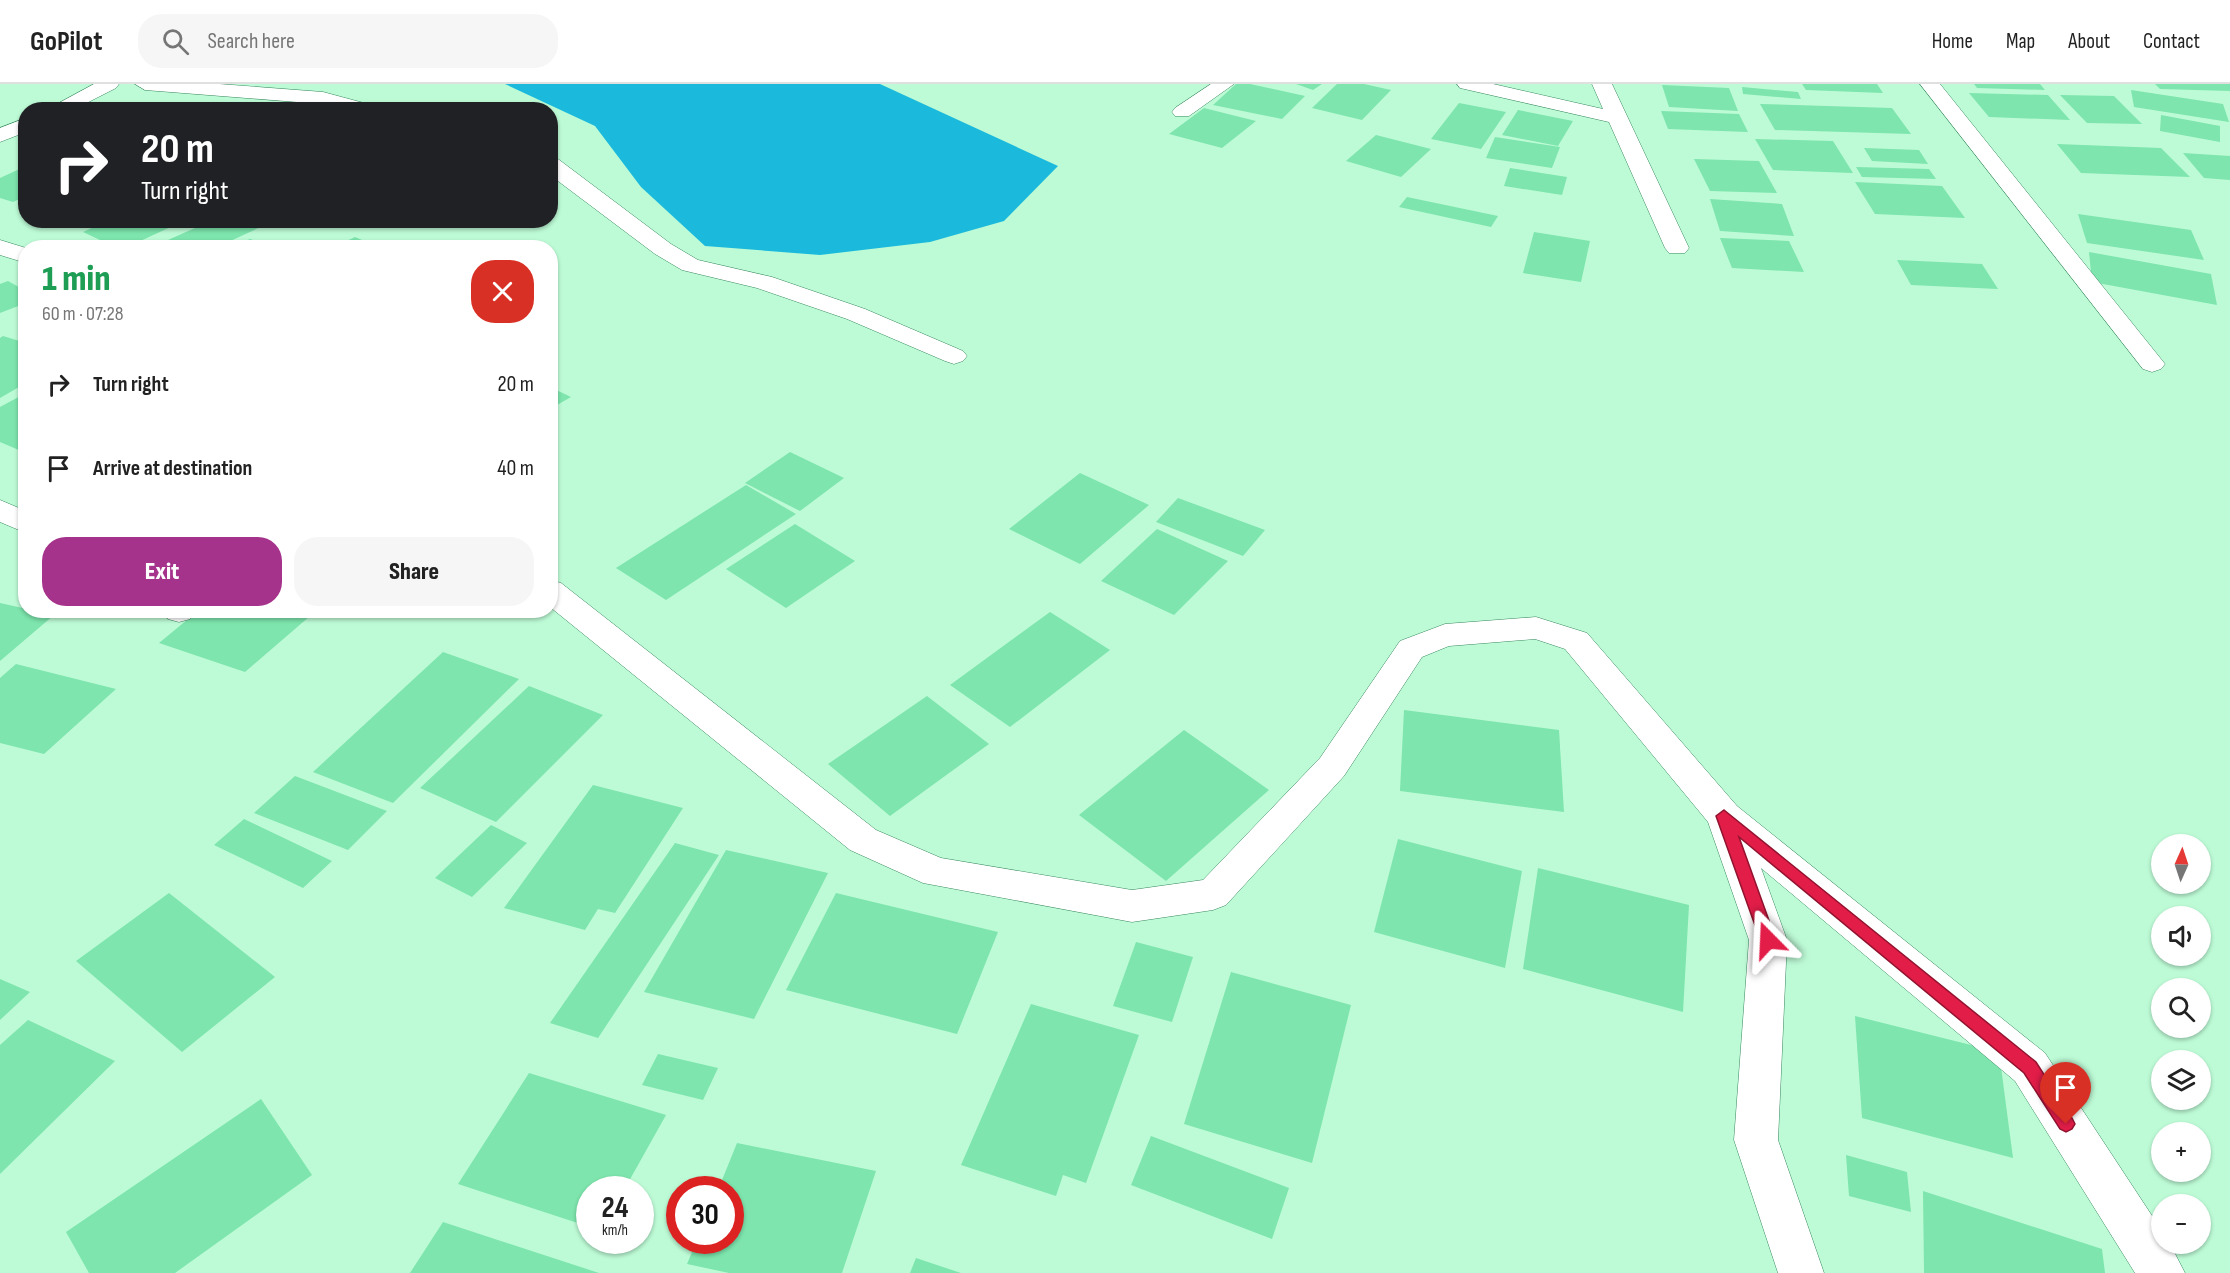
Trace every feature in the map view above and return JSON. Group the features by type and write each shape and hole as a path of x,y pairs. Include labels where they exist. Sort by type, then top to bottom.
{"street":[{"path":"72,102 109,84"},
{"path":"145,84 322,98 337,102"},
{"path":"1182,112 1224,84"},
{"path":"1467,84 1618,118"},
{"path":"1602,84 1677,248"},
{"path":"1930,84 2151,364"},
{"path":"0,136 18,128"},
{"path":"558,170 663,249 690,266 764,282 856,314 954,356"},
{"path":"0,247 18,253"},
{"path":"0,509 18,519"},
{"path":"558,596 863,840 936,872 1132,906 1213,894 1332,767 1411,649 1445,635 1536,628 1576,641 1724,816 2030,1067 2162,1273"},
{"path":"1724,816 1768,940 1756,1140 1801,1273"}],"water":[{"path":"505,84 880,84 1058,166 1004,221 930,242 820,255 705,246 641,187 595,126 558,109 558,102 544,102"}],"building":[{"path":"1236,84 1250,84 1305,96 1282,119 1213,105"},
{"path":"1296,84 1322,84 1313,90"},
{"path":"1337,84 1364,84 1391,90 1362,120 1312,108"},
{"path":"1802,84 1877,84 1883,93 1806,90"},
{"path":"1974,84 2040,84 2045,90 1977,88"},
{"path":"2155,84 2230,84 2230,91 2160,89"},
{"path":"1662,85 1729,88 1738,111 1669,107"},
{"path":"1742,87 1798,92 1801,99 1743,94"},
{"path":"2131,90 2223,104 2229,122 2134,107"},
{"path":"1969,93 2048,95 2070,120 1989,117"},
{"path":"2060,95 2114,96 2142,124 2087,123"},
{"path":"1459,103 1506,112 1481,149 1431,139"},
{"path":"1760,104 1892,108 1911,134 1775,130"},
{"path":"1204,108 1256,121 1222,148 1169,134"},
{"path":"1518,110 1573,121 1558,146 1502,135"},
{"path":"1661,111 1739,114 1748,132 1668,129"},
{"path":"2161,115 2220,126 2220,142 2160,131"},
{"path":"1376,135 1431,149 1401,177 1346,161"},
{"path":"1495,137 1560,147 1552,168 1486,158"},
{"path":"1755,139 1833,141 1853,173 1773,170"},
{"path":"2057,144 2161,148 2190,177 2081,173"},
{"path":"1864,148 1919,150 1928,164 1872,161"},
{"path":"2183,153 2230,156 2230,180 2204,178"},
{"path":"1694,159 1759,161 1777,193 1710,191"},
{"path":"1856,167 1929,169 1936,179 1862,177"},
{"path":"1510,168 1567,177 1562,195 1504,186"},
{"path":"18,170 18,200 13,202 0,198 0,178"},
{"path":"1855,182 1942,186 1965,218 1875,214"},
{"path":"1407,197 1498,216 1491,227 1399,207"},
{"path":"1710,199 1782,204 1794,236 1720,231"},
{"path":"2078,214 2191,230 2204,260 2087,243"},
{"path":"92,228 169,228 142,240 100,240 83,232"},
{"path":"195,228 259,228 232,240 168,240"},
{"path":"1534,232 1590,241 1581,282 1523,273"},
{"path":"1720,238 1789,241 1804,272 1732,268"},
{"path":"2089,252 2211,274 2217,305 2092,282"},
{"path":"1897,260 1982,264 1998,289 1911,285"},
{"path":"8,281 18,287 18,306 0,313 0,284"},
{"path":"3,336 18,341 18,388 0,398 0,338"},
{"path":"558,391 571,397 558,404"},
{"path":"18,397 18,450 0,442 0,407"},
{"path":"790,452 844,478 800,511 745,483"},
{"path":"1080,473 1149,505 1080,564 1009,529"},
{"path":"746,485 796,514 666,600 616,568"},
{"path":"1178,498 1265,530 1243,556 1156,522"},
{"path":"795,524 855,561 786,608 726,569"},
{"path":"1157,529 1228,561 1174,615 1101,581"},
{"path":"0,603 18,607 18,618 50,618 0,661"},
{"path":"1050,612 1110,650 1010,727 950,685"},
{"path":"189,618 308,618 245,672 159,643"},
{"path":"443,652 519,679 393,803 313,772"},
{"path":"16,664 116,689 44,754 0,743 0,678"},
{"path":"529,686 603,715 496,822 420,788"},
{"path":"927,696 989,744 890,816 828,764"},
{"path":"1404,710 1559,730 1564,812 1400,791"},
{"path":"1184,730 1269,790 1166,881 1079,815"},
{"path":"295,776 387,811 348,850 254,813"},
{"path":"593,785 683,808 615,913 598,909 585,930 504,908"},
{"path":"244,819 332,861 303,888 214,845"},
{"path":"491,825 527,843 472,897 435,878"},
{"path":"1398,839 1522,871 1505,968 1374,932"},
{"path":"675,843 719,855 598,1038 550,1023"},
{"path":"726,850 828,873 754,1019 644,992"},
{"path":"1538,868 1689,905 1683,1012 1523,969"},
{"path":"169,893 275,977 182,1052 76,961"},
{"path":"836,893 998,932 957,1034 786,990"},
{"path":"1136,942 1193,957 1172,1022 1113,1006"},
{"path":"1231,972 1351,1005 1312,1163 1184,1124"},
{"path":"0,979 30,992 0,1020"},
{"path":"1031,1004 1139,1035 1086,1183 1063,1175 1056,1196 961,1165"},
{"path":"1855,1016 1999,1052 2013,1158 1862,1118"},
{"path":"28,1020 115,1061 0,1174 0,1045"},
{"path":"658,1054 718,1068 703,1100 642,1085"},
{"path":"529,1073 666,1115 632,1176 576,1176 576,1222 458,1184"},
{"path":"261,1099 312,1175 175,1273 89,1273 66,1232"},
{"path":"1151,1136 1289,1188 1272,1239 1131,1185"},
{"path":"737,1143 876,1171 842,1273 729,1273 687,1264 691,1254 744,1254 744,1176 724,1176"},
{"path":"1846,1155 1907,1172 1911,1212 1849,1196"},
{"path":"1923,1191 2102,1249 2105,1273 1924,1273"},
{"path":"443,1222 599,1273 410,1273"},
{"path":"916,1258 961,1273 910,1273"}],"route":[{"path":"1768,940 1724,816 2030,1067 2066,1124"}]}
